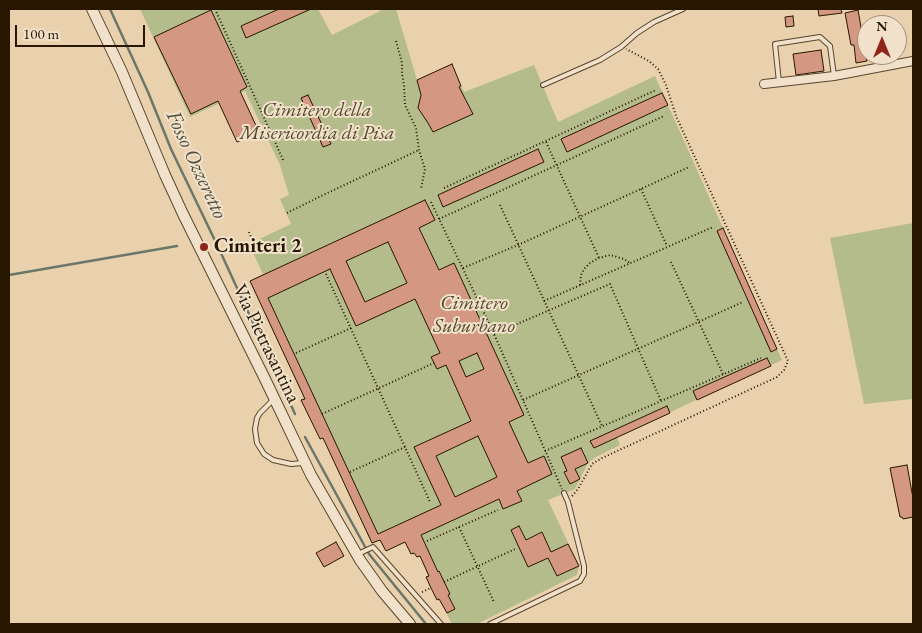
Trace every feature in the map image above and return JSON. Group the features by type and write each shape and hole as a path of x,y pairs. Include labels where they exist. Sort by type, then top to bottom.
{"street":[{"name":"Via Pietrasantina","path":"92,9 122,72 183,214 305,462 374,580 410,624"},
{"path":"764,84 834,76 913,61"}],"lane":[{"path":"543,85 600,60 654,22 683,9"},
{"path":"780,82 775,44 820,37 830,46 834,76"},
{"path":"274,398 257,418 255,429 257,443 264,454 273,460 291,464 305,462"},
{"path":"490,624 580,582 584,574 584,566 564,493"},
{"path":"359,554 373,547 441,624"}],"path":[{"path":"215,9 284,162"},
{"path":"396,40 402,63 405,105 416,128 419,150 425,169 421,189"},
{"path":"568,502 578,489 592,464 777,377 784,370 788,361 676,116 666,85 658,69 649,61 621,47"},
{"path":"444,188 656,90"},
{"path":"439,219 664,116"},
{"path":"546,141 599,258"},
{"path":"287,213 419,150"},
{"path":"463,268 689,167"},
{"path":"641,189 667,247"},
{"path":"431,202 494,334 564,493"},
{"path":"500,205 602,426"},
{"path":"544,301 713,227"},
{"path":"248,232 253,242"},
{"path":"580,285 584,269 599,258 610,255 630,263"},
{"path":"671,262 723,374"},
{"path":"326,274 430,502"},
{"path":"494,334 610,284 661,400"},
{"path":"523,400 743,302"},
{"path":"296,353 351,328"},
{"path":"545,450 760,358"},
{"path":"322,414 434,363"},
{"path":"350,472 405,447"},
{"path":"427,541 498,510"},
{"path":"459,527 494,602"},
{"path":"444,582 515,549"},
{"path":"416,595 431,588"}],"green space":[{"name":"Cimitero Suburbano","path":"140,9 318,9 332,35 384,9 396,9 417,80 452,64 464,92 534,65 558,122 655,76 782,360 617,437 620,445 588,463 575,489 548,500 579,566 577,575 477,624 452,624 431,588 420,556 417,557 414,553 411,554 405,542 386,551 380,540 372,544 323,438 301,400 304,398 250,281 263,274 249,244 291,224 280,199 289,195 280,165 245,91 190,117"},
{"path":"913,223 913,399 864,404 830,238"}],"building":[{"path":"279,9 311,9 246,38 241,26"},
{"path":"818,9 841,9 842,13 819,16"},
{"path":"211,10 247,87 240,91 259,132 237,142 218,101 191,114 154,37"},
{"path":"858,10 857,63 854,45 851,45 845,13"},
{"path":"793,16 794,26 786,27 785,17"},
{"path":"821,50 824,71 796,75 793,54"},
{"path":"452,64 461,86 459,87 473,114 433,132 418,108 421,95 417,80"},
{"path":"662,93 668,105 567,152 561,139"},
{"path":"308,95 331,144 323,147 301,98"},
{"path":"538,149 544,162 443,207 438,195"},
{"path":"425,200 435,220 419,228 439,270 454,263 524,415 509,422 528,463 544,456 552,474 517,491 522,501 503,509 499,499 421,535 450,594 448,595 455,609 447,613 439,599 437,600 426,577 429,576 420,556 417,557 414,553 411,554 405,542 386,551 380,540 372,543 323,438 320,439 301,400 305,399 250,281","holes":["388,242 407,283 365,302 346,261","330,269 356,326 415,299 440,353 431,357 437,369 446,365 471,421 414,447 441,505 378,534 268,298","477,353 484,369 466,377 459,361","478,436 497,477 455,497 436,456"]},
{"path":"723,228 777,349 771,352 717,231"},
{"path":"767,358 771,366 697,400 693,391"},
{"path":"667,406 670,413 594,448 590,441"},
{"path":"581,448 588,463 575,469 580,479 570,484 564,472 567,471 561,457"},
{"path":"907,465 913,498 913,517 903,519 900,517 890,468"},
{"path":"519,526 526,540 542,532 551,552 568,544 579,566 557,576 548,558 528,567 511,530"},
{"path":"336,542 344,556 324,567 316,553"}],"waterway":[{"name":"Fosso Ozzeretto","path":"110,9 148,92 171,149 295,414"},
{"path":"9,275 177,246"},
{"name":"Fosso Ozzeretto","path":"305,437 369,554 426,624"}],"place":[{"name":"Cimiteri 2","path":"204,247"}],"park label":[{"name":"Cimitero della Misericordia di Pisa","path":"317,122"}]}
